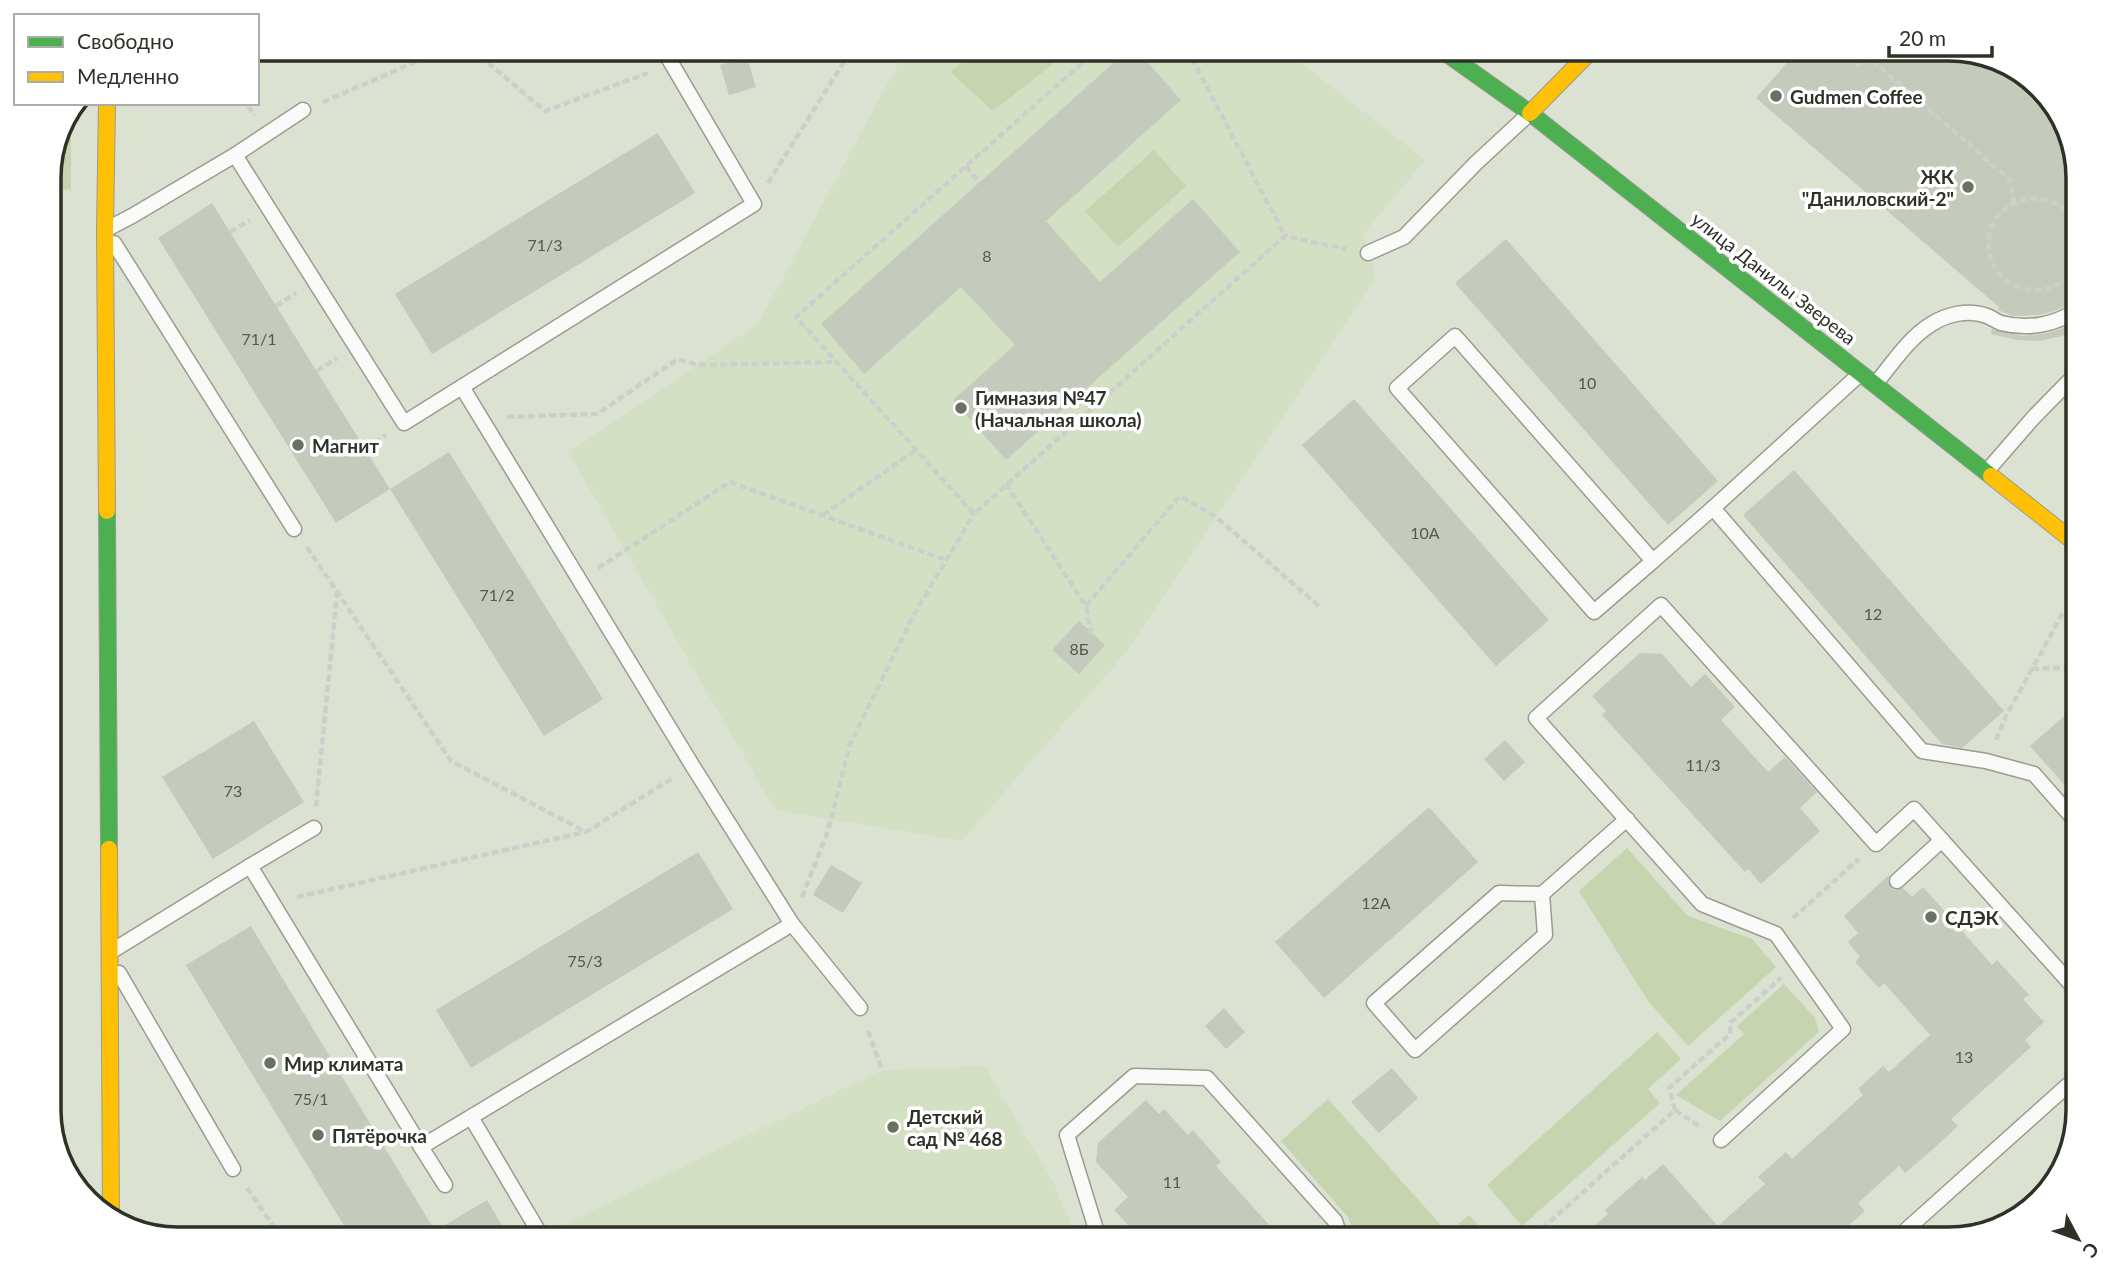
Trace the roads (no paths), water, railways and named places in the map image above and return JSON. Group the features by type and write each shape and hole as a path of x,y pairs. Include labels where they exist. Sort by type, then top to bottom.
{"street":[{"name":"улица Данилы Зверева","path":"1457,61 1530,113 2066,535"},
{"path":"1530,113 1581,61"},
{"path":"107,105 105,230 111,1205"}],"lane":[{"path":"235,155 404,423 754,204 670,61"},
{"path":"294,529 105,230 235,155 303,110"},
{"path":"1368,253 1404,237 1476,163 1530,113"},
{"path":"1875,385 1914,337 1930,324 1946,317 1959,313 1980,314 2001,323 2023,326 2046,325 2066,317"},
{"path":"1653,561 1455,336 1397,388 1594,612 1653,561 1713,508 1861,373"},
{"path":"1986,472 2066,384"},
{"path":"463,387 692,765 792,924 860,1008"},
{"path":"1713,508 1922,751 1986,761 2034,774 2066,810"},
{"path":"1721,1140 1843,1029 1776,934 1702,904 1536,718 1661,605 1876,844 1914,809 2066,979"},
{"path":"1542,894 1545,935 1415,1050 1374,1003 1499,892 1542,894 1627,819"},
{"path":"233,1169 108,953 314,828"},
{"path":"1897,881 1942,840"},
{"path":"250,866 444,1185"},
{"path":"421,1147 792,924"},
{"path":"1095,1227 1067,1135 1134,1076 1207,1078 1335,1221 1337,1227"},
{"path":"1909,1227 2066,1087"},
{"path":"471,1117 536,1227"}],"place":[{"name":"Gudmen Coffee","path":"1776,96"},
{"name":"ЖК \"Даниловский-2\"","path":"1968,187"},
{"name":"Гимназия №47 (Начальная школа)","path":"961,408"},
{"name":"Магнит","path":"298,445"},
{"name":"СДЭК","path":"1931,917"},
{"name":"Мир климата","path":"270,1063"},
{"name":"Детский сад № 468","path":"893,1127"},
{"name":"Пятёрочка","path":"318,1135"}]}
